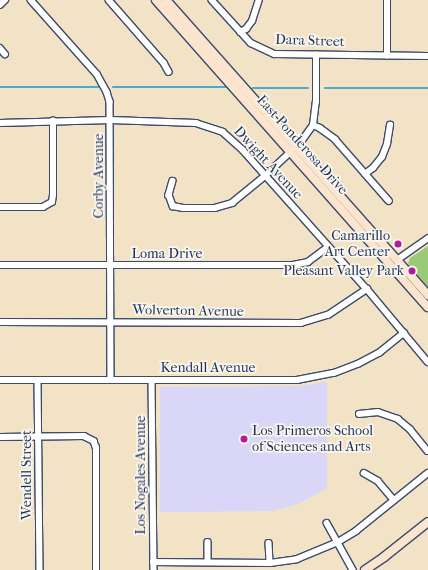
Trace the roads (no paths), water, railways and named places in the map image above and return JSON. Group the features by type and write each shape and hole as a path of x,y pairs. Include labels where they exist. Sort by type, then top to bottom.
{"main road":[{"name":"East Ponderosa Drive","path":"156,0 394,263 428,307"},
{"name":"East Ponderosa Drive","path":"166,0 293,150"},
{"name":"East Ponderosa Drive","path":"394,263 428,295"},
{"path":"365,570 384,558 428,522"}],"street":[{"path":"0,5 5,0"},
{"name":"Corby Avenue","path":"31,0 97,74 107,92 111,120 111,380"},
{"path":"109,0 164,62 169,72"},
{"name":"Dara Street","path":"212,0 240,32 258,48 275,54 428,56"},
{"path":"240,32 246,29 252,21 259,0"},
{"path":"387,0 387,56"},
{"path":"0,48 5,54"},
{"path":"173,181 169,195 173,206 183,208 215,208 232,203 265,176 308,135 313,125 316,102 316,55"},
{"name":"Dwight Avenue","path":"0,123 111,120 196,123 209,126 230,137 367,289 428,362"},
{"path":"0,207 43,207 52,202 53,121"},
{"path":"313,125 335,139 389,201"},
{"path":"365,174 376,165 384,153 390,125"},
{"path":"394,263 428,238"},
{"name":"Loma Drive","path":"0,265 293,265 308,262 328,247"},
{"name":"Wolverton Avenue","path":"0,322 301,323 328,315 367,289"},
{"name":"Kendall Avenue","path":"0,380 297,380 314,378 348,368 371,357 404,333"},
{"name":"Wendell Street","path":"38,380 40,570"},
{"name":"Los Nogales Avenue","path":"152,380 154,570"},
{"path":"359,414 378,412 398,419 410,429 428,451"},
{"path":"0,437 84,436 94,441 96,447 96,570"},
{"path":"364,473 378,481 394,500"},
{"path":"154,562 270,563 297,559 338,542 364,524 428,473"},
{"path":"327,523 353,570"},
{"path":"208,542 208,562"},
{"path":"269,544 270,563"}],"waterway":[{"path":"0,87 98,87"},
{"path":"113,87 225,87"},
{"path":"253,88 308,88"},
{"path":"325,88 428,88"}],"place":[{"name":"Camarillo Art Center","path":"398,244"},
{"name":"Pleasant Valley Park","path":"412,271"},
{"name":"Los Primeros School of Sciences and Arts","path":"244,439"}]}
